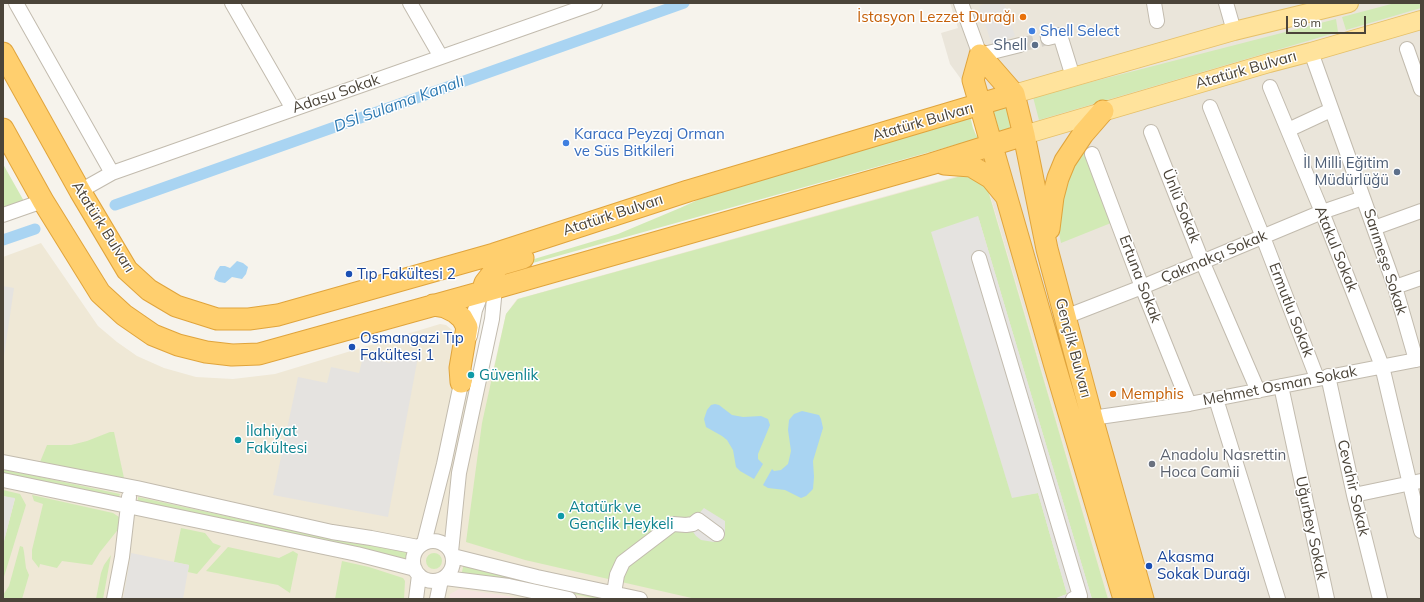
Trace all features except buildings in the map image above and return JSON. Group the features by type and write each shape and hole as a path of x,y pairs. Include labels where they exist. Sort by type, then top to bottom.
{"highway":[{"name":"Atatürk Bulvarı","path":"3,53 80,191 127,270 149,290 176,306 217,319 249,319 278,315 450,266 688,191 1014,94"},
{"path":"980,55 1014,94"},
{"name":"Gençlik Bulvarı","path":"980,55 973,80 1124,599"},
{"name":"Gençlik Bulvarı","path":"1014,94 1024,135 1047,249 1092,418 1143,599"},
{"path":"1047,249 1053,197 1058,178 1065,161 1083,134 1103,111"},
{"path":"3,129 44,201 100,293 124,315 153,335 206,352 232,355 259,354 433,305 487,288 931,164 1024,135"},
{"path":"931,164 971,166 991,178 1007,197"},
{"path":"487,288 500,265 603,234 646,218 688,191"},
{"path":"450,266 487,288"},
{"path":"433,305 445,307 455,312 462,318 467,327 460,368 462,382"}],"main road":[{"name":"Atatürk Bulvarı","path":"1014,94 1234,31 1349,3"},
{"name":"Atatürk Bulvarı","path":"1024,135 1421,20"}],"street":[{"path":"16,3 112,173"},
{"path":"232,3 293,109"},
{"path":"410,3 441,57"},
{"path":"961,3 980,55 1020,45"},
{"path":"1154,3 1157,21"},
{"path":"1226,3 1234,31"},
{"name":"Adasu Sokak","path":"80,191 112,173 591,4"},
{"path":"1048,38 1060,35 1073,77"},
{"path":"1407,49 1421,89"},
{"name":"Sarımeşe Sokak","path":"1311,52 1395,287 1418,360"},
{"name":"Atakul Sokak","path":"1270,87 1322,212 1382,366 1415,482 1421,531"},
{"name":"Ermutlu Sokak","path":"1210,107 1322,377"},
{"path":"1288,130 1331,110"},
{"name":"Ünlü Sokak","path":"1151,132 1202,261 1258,391"},
{"name":"Ertuna Sokak","path":"1092,154 1142,287 1189,404"},
{"name":"Çakmakçı Sokak","path":"1065,317 1142,287 1322,212 1363,198"},
{"path":"3,215 44,201"},
{"path":"1374,228 1421,211"},
{"path":"979,258 1080,596 1073,599"},
{"path":"1395,287 1421,278"},
{"path":"416,599 417,572 413,559 415,553 421,545 444,464 462,382 475,310 487,288"},
{"path":"437,599 443,579 451,570 453,561 452,554 459,473 492,319 487,288"},
{"name":"Mehmet Osman Sokak","path":"1092,418 1189,404 1322,377 1418,360"},
{"name":"Cevahir Sokak","path":"1322,377 1380,599"},
{"name":"Uğurbey Sokak","path":"1281,386 1327,599"},
{"path":"1216,399 1278,599"},
{"path":"3,462 130,487 332,532 421,545 432,541 439,542 446,546 452,554 537,577 640,599"},
{"path":"3,480 357,554 417,572 429,581 443,579 509,586 569,599"},
{"path":"1354,495 1415,482"},
{"path":"114,599 122,557 130,487"},
{"path":"614,593 617,575 623,562 673,524 693,524 698,520 717,534"}],"shaded area":[{"path":"950,3 1421,3 1421,599 1110,599 989,192 966,86 950,64 941,33 958,28"},
{"path":"987,3 1004,3 1015,36 992,45 979,6"},
{"path":"965,174 970,175 989,192 1110,599 3,599 3,257 41,243 98,326 137,356 164,368 196,377 233,379 275,374 440,324 446,325 457,334 449,366 492,375 506,314 517,299"},
{"path":"978,216 1092,599 1054,599 1067,594 1038,493 1012,498 931,232"},
{"path":"3,286 14,288 3,363"},
{"path":"393,351 418,357 388,517 273,495 298,377 327,383 331,367 359,373 363,357 390,363"},
{"path":"3,496 15,498 4,541 3,541"},
{"path":"704,508 725,521 724,538 720,541 714,542 701,540 691,529 691,522"},
{"path":"131,553 189,565 183,599 123,599"},
{"path":"459,589 523,599 449,599 450,594"}],"green space":[{"path":"1395,3 1421,3 1421,8 1346,30 1342,17"},
{"path":"1336,19 1338,32 1039,120 1033,97"},
{"path":"1006,107 1010,109 1012,125 1006,131 997,131 991,111"},
{"path":"972,115 971,120 973,128 976,135 980,138 504,271 504,268 618,234 702,198"},
{"path":"1083,151 1111,223 1061,243 1058,228 1062,186"},
{"path":"3,164 25,203 3,212"},
{"path":"965,175 970,175 987,187 1108,599 1092,599 978,216 1012,497 1038,493 1067,594 1054,599 696,599 525,560 466,542 482,423 506,314 518,299"},
{"path":"110,432 114,432 124,478 40,462 47,445 71,445 87,441"},
{"path":"3,469 120,494 119,497 3,473"},
{"path":"3,490 20,494 26,505 3,580 3,541 15,499 3,496"},
{"path":"32,495 113,513 119,517 121,522 120,527 100,552 92,565 62,561 57,568 40,564 39,568 32,559 32,550 43,504 34,501"},
{"path":"138,497 352,543 408,551 406,564 138,502"},
{"path":"181,528 205,533 213,543 221,546 197,574 188,572 189,565 174,562"},
{"path":"20,546 23,547 26,568 29,575 22,599 3,599 3,595 9,586"},
{"path":"228,547 279,558 293,551 298,554 290,593 278,585 206,571"},
{"path":"431,553 437,553 442,558 440,567 437,569 431,569 426,564 426,558"},
{"path":"111,555 103,599 96,599 101,573 104,565"},
{"path":"342,561 369,567 403,578 405,581 404,599 335,599"},
{"path":"464,563 614,599 598,599 510,581 461,576"}],"water":[{"path":"237,261 248,267 246,274 242,279 232,277 225,283 214,279 220,266 230,268"},
{"path":"711,405 719,405 732,415 743,417 761,416 768,419 770,425 758,454 758,459 763,464 754,479 736,467 733,450 727,440 706,427 704,419 707,410"},
{"path":"802,411 819,415 823,428 813,461 813,489 806,496 801,498 785,490 768,488 763,485 772,469 774,471 781,470 788,464 791,451 788,430 789,420 794,414"}],"waterway":[{"name":"DSİ Sulama Kanalı","path":"115,205 684,3"},
{"name":"DSİ Sulama Kanalı","path":"3,240 35,229"}],"tunnel":[{"path":"1020,45 1048,38"}],"place":[{"name":"İstasyon Lezzet Durağı","path":"1023,17"},
{"name":"Shell Select","path":"1032,31"},
{"name":"Shell","path":"1035,45"},
{"name":"Karaca Peyzaj Orman ve Süs Bitkileri","path":"566,143"},
{"name":"İl Milli Eğitim Müdürlüğü","path":"1397,172"},
{"name":"Tıp Fakültesi 2","path":"349,274"},
{"name":"Osmangazi Tıp Fakültesi 1","path":"352,347"},
{"name":"Güvenlik","path":"471,375"},
{"name":"Memphis","path":"1113,394"},
{"name":"İlahiyat Fakültesi","path":"238,440"},
{"name":"Anadolu Nasrettin Hoca Camii","path":"1152,464"},
{"name":"Atatürk ve Gençlik Heykeli","path":"561,516"},
{"name":"Akasma Sokak Durağı","path":"1149,566"}]}
